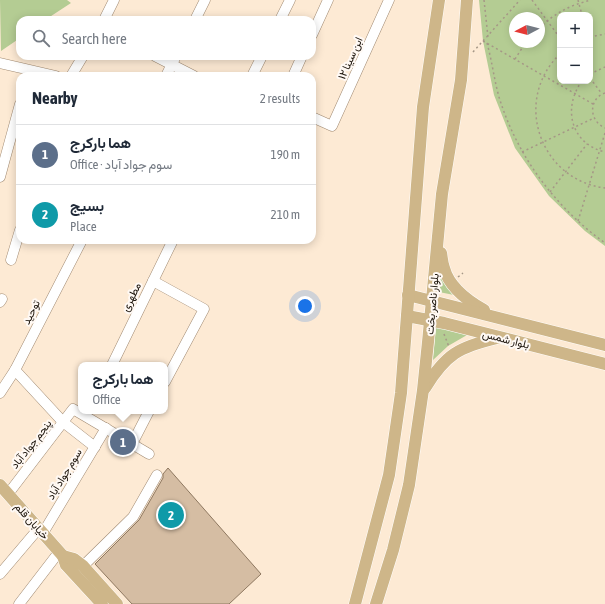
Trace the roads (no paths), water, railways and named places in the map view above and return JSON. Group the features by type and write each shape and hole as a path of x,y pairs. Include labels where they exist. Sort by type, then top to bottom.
{"main road":[{"name":"بلوار ناصر بخت","path":"376,604 393,550 409,485 423,390 442,194 459,95 467,0"},
{"path":"355,604 389,475 401,393 423,107 438,1"},
{"path":"438,234 444,268 451,282 457,290 472,303 494,316"},
{"name":"بلوار شمس","path":"408,294 605,345"},
{"name":"بلوار شمس","path":"407,316 500,337 605,364"},
{"path":"423,390 436,370 454,353 478,342 500,337"},
{"name":"خیابان قلم","path":"4,490 61,554"},
{"path":"61,554 74,559 83,566 117,604"},
{"path":"61,554 66,565 102,604"}],"street":[{"path":"106,16 114,0"},
{"path":"197,16 205,0"},
{"path":"282,16 290,0"},
{"path":"316,26 328,0"},
{"name":"ابن سینا ۱۲","path":"316,119 332,126 389,0"},
{"path":"73,72 81,60"},
{"path":"168,72 174,60 189,72"},
{"path":"254,72 260,60"},
{"path":"295,72 300,60"},
{"path":"0,63 25,72"},
{"path":"0,177 16,119"},
{"path":"11,260 16,243"},
{"name":"توحید","path":"0,393 15,370 80,244"},
{"name":"مطهری","path":"113,362 171,244"},
{"path":"152,281 204,308 168,376"},
{"path":"15,370 63,422 95,447"},
{"name":"پنجم جواد آباد","path":"4,490 73,409 78,411"},
{"path":"88,414 106,428 149,454"},
{"path":"132,444 147,414"},
{"name":"سوم جواد آباد","path":"0,574 41,531 106,428"},
{"path":"83,566 133,517 157,475"},
{"path":"19,604 61,554"}],"place":[{"name":"هما بارکرج","path":"123,442"},
{"name":"بسیج","path":"171,515"}]}
